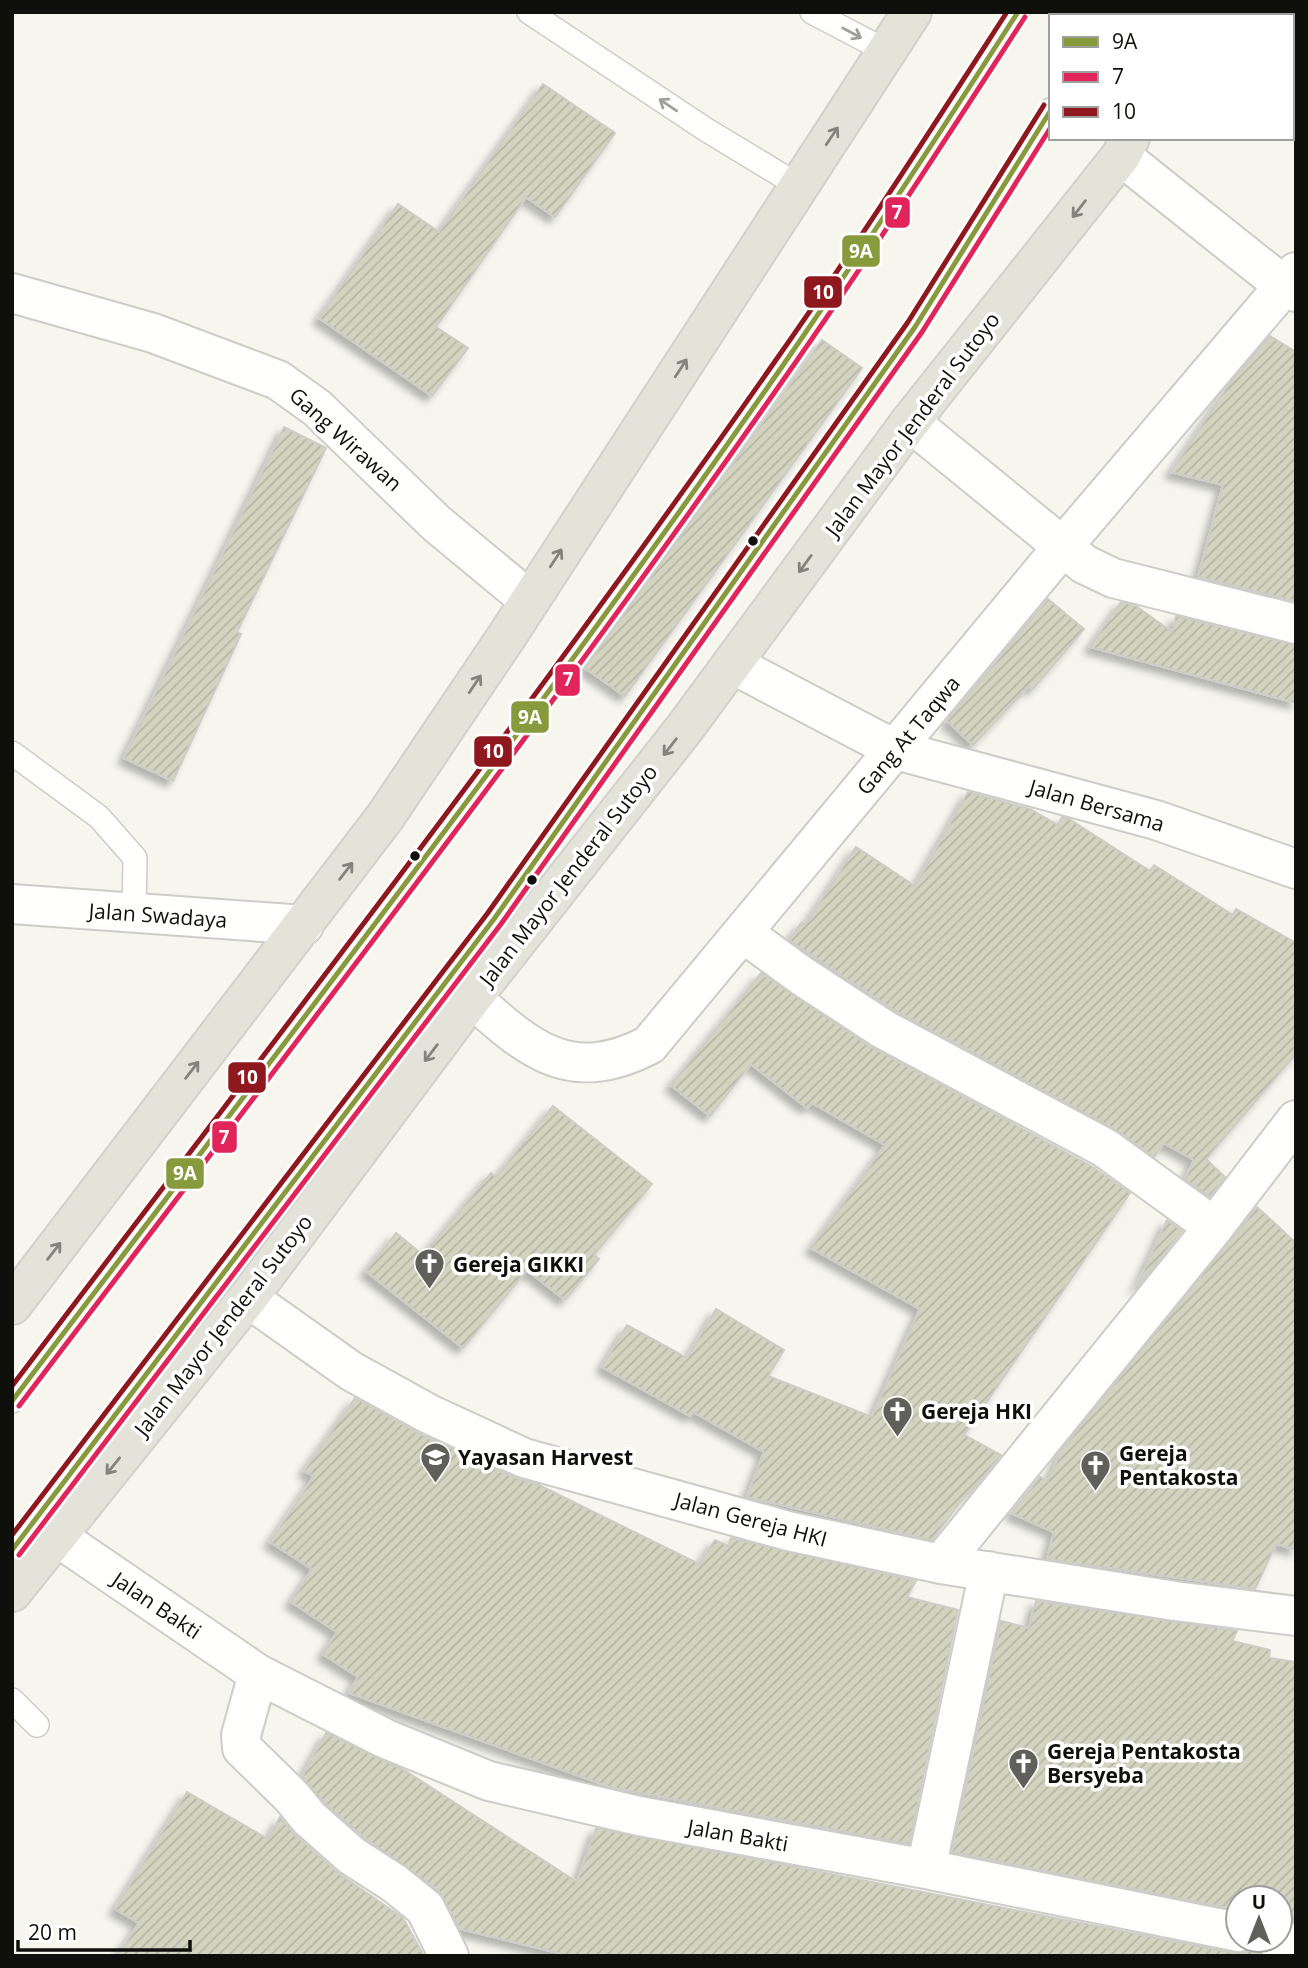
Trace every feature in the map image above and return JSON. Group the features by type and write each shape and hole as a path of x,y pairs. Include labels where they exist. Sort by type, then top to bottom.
{"highway":[{"path":"12,1305 378,827 912,12"},
{"name":"Jalan Mayor Jenderal Sutoyo","path":"12,1592 248,1298 472,998 732,664 910,422 1131,144"}],"street":[{"path":"1131,144 1291,283"},
{"name":"Gang At Taqwa","path":"472,998 522,1042 546,1055 567,1060 623,1058 649,1045 1064,546 1291,283"},
{"name":"Gang Wirawan","path":"12,293 153,333 278,380 317,408 436,523 529,600"},
{"path":"910,422 1084,564 1113,578 1296,624"},
{"name":"Jalan Bersama","path":"732,664 896,750 1156,820 1296,869"},
{"name":"Jalan Swadaya","path":"12,904 304,925"},
{"path":"743,933 883,1029 1105,1148 1214,1227"},
{"path":"942,1564 1214,1227 1296,1120"},
{"name":"Jalan Gereja HKI","path":"248,1298 351,1371 429,1414 524,1458 788,1531 942,1564 1175,1601 1296,1616"},
{"name":"Jalan Bakti","path":"56,1536 258,1674 386,1739 489,1781 639,1816 926,1869 1224,1929"},
{"path":"926,1869 989,1571"},
{"path":"258,1674 240,1735 242,1748 292,1797 309,1818 352,1856 394,1882 425,1908 449,1956"}],"lane":[{"path":"529,12 705,129 799,186"},
{"path":"812,12 888,52"},
{"path":"12,1401 515,740 704,478 967,93 1018,12"},
{"path":"12,1550 494,919 915,327 1049,113"},
{"path":"12,753 99,817 135,858 134,914"},
{"path":"12,1700 37,1725"}],"building":[{"path":"543,84 615,133 555,217 526,197 436,327 468,348 432,396 319,318 398,204 439,232"},
{"path":"1270,336 1296,352 1296,601 1198,577 1223,485 1171,472 1229,384"},
{"path":"822,340 862,368 625,696 585,668"},
{"path":"284,427 326,448 237,632 241,634 173,781 124,758"},
{"path":"1048,599 1084,629 1033,689 1029,686 973,745 947,721"},
{"path":"1121,602 1136,606 1172,632 1176,616 1296,645 1296,703 1090,647"},
{"path":"968,792 1030,809 1058,825 1062,817 1069,819 1150,871 1154,865 1233,915 1236,909 1296,943 1296,1054 1206,1159 1225,1177 1210,1197 1185,1179 1194,1160 1164,1143 1154,1157 1115,1129 894,1010 789,940 802,922 805,925 856,847 915,886"},
{"path":"761,973 871,1047 1093,1167 1130,1193 964,1435 1001,1455 969,1494 967,1493 932,1540 747,1497 764,1452 693,1412 690,1416 602,1367 627,1325 687,1358 716,1309 784,1350 768,1376 872,1417 920,1309 811,1248 885,1145 812,1103 807,1108 751,1064 710,1116 671,1085"},
{"path":"553,1106 652,1184 594,1255 599,1259 565,1300 527,1270 463,1348 366,1271 396,1233 423,1255 491,1173 496,1177"},
{"path":"1257,1207 1296,1243 1296,1550 1276,1544 1255,1589 1047,1559 1054,1532 1011,1513 1040,1477 1048,1481 1062,1449"},
{"path":"1167,1220 1182,1231 1135,1290"},
{"path":"355,1398 420,1434 515,1478 537,1484 699,1564 715,1540 728,1546 731,1538 916,1581 907,1597 958,1610 909,1844 610,1787 349,1693 358,1677 323,1654 337,1632 291,1602 312,1569 270,1542 314,1476 304,1471"},
{"path":"1036,1601 1237,1631 1232,1641 1270,1650 1269,1658 1296,1662 1296,1922 1294,1884 1224,1884 1224,1907 952,1852 1001,1621 1029,1628"},
{"path":"326,1733 404,1770 577,1882 596,1828 1224,1951 1224,1954 1261,1956 571,1956 460,1929 439,1891 365,1838 325,1803 302,1777"},
{"path":"187,1792 268,1839 280,1817 294,1834 338,1873 403,1918 424,1956 117,1956 139,1923 115,1909"}],"transit line":[{"name":"10","path":"12,1386 492,753 679,497 832,279 1007,12"},
{"name":"9A","path":"12,1401 401,890 592,632 810,327 1018,12"},
{"name":"7","path":"19,1406 408,895 599,637 817,332 1025,17"},
{"name":"10","path":"12,1535 487,914 908,322 1044,105"},
{"name":"9A","path":"12,1550 494,919 915,327 1049,113"},
{"name":"7","path":"19,1555 501,924 922,332 1049,130"}],"place":[{"name":"Gereja GIKKI","path":"430,1291"},
{"name":"Gereja HKI","path":"898,1438"},
{"name":"Yayasan Harvest","path":"435,1484"},
{"name":"Gereja Pentakosta","path":"1096,1492"},
{"name":"Gereja Pentakosta Bersyeba","path":"1024,1790"}]}
